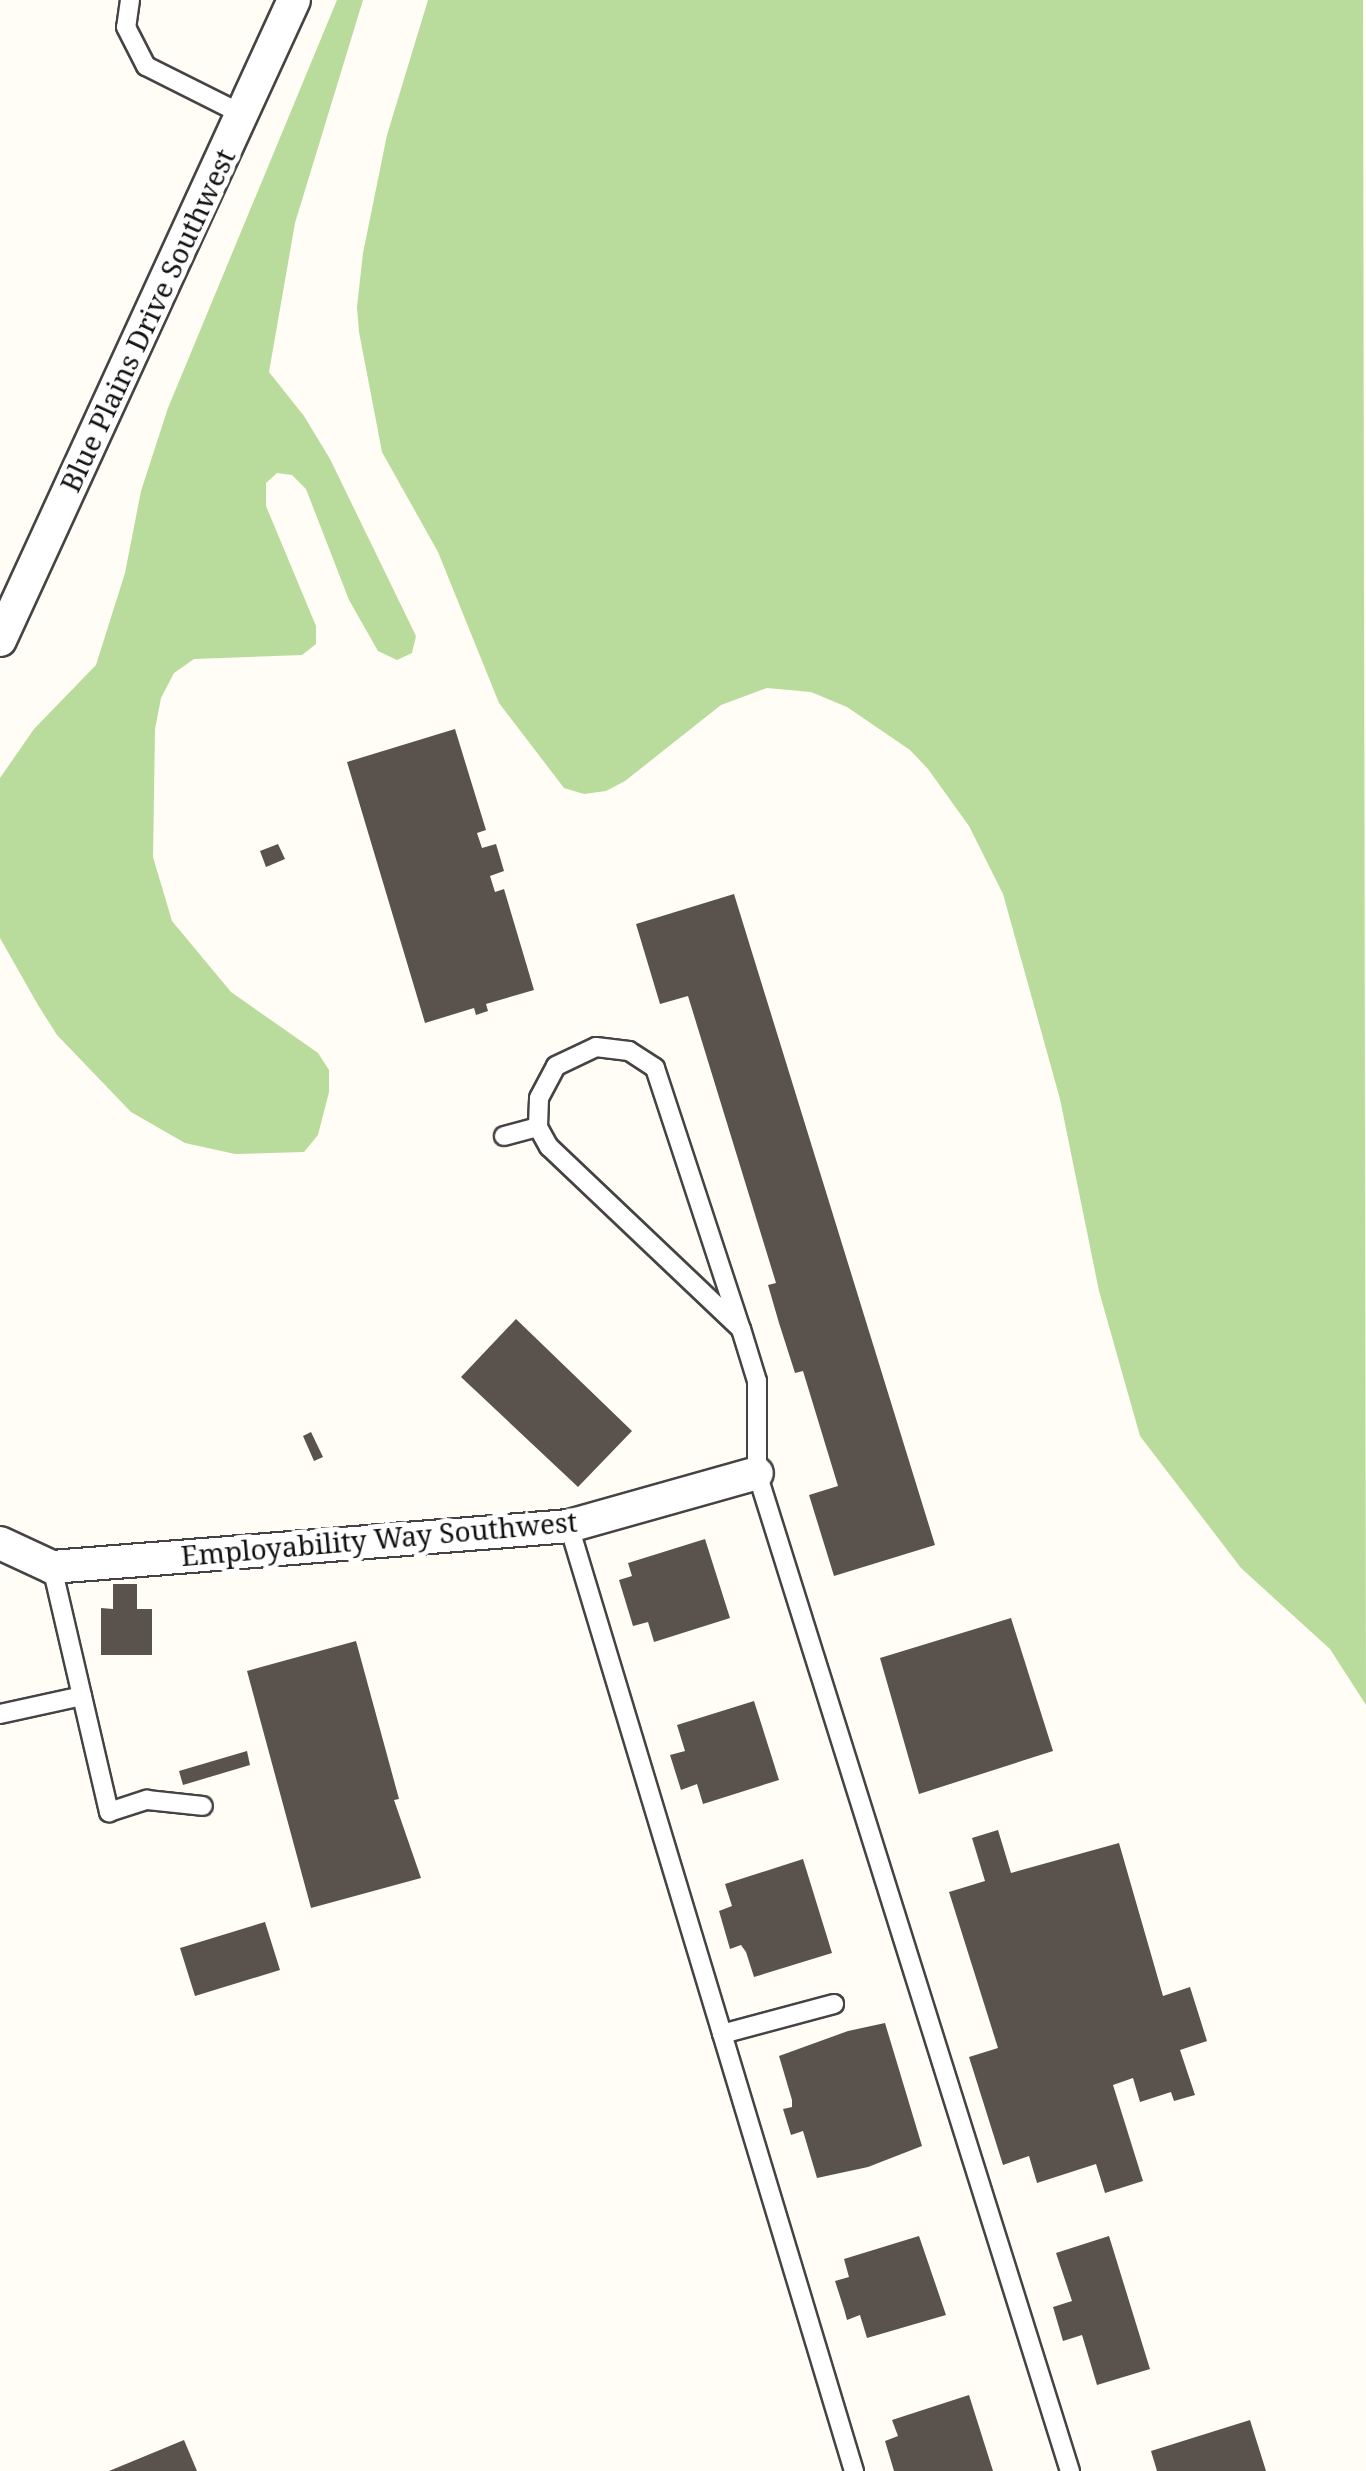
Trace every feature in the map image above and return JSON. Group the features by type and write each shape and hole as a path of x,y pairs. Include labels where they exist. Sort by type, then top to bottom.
{"street":[{"name":"Blue Plains Drive Southwest","path":"0,640 294,0"},
{"name":"Employability Way Southwest","path":"0,1543 52,1567 569,1526 758,1472"}],"lane":[{"path":"130,0 126,26 146,66 242,114"},
{"path":"740,1329 549,1147 538,1127 539,1098 556,1066 596,1047 629,1051 656,1068 757,1380 758,1472 1070,2471"},
{"path":"504,1136 538,1127"},
{"path":"569,1526 854,2471"},
{"path":"52,1567 108,1812 148,1800 203,1806"},
{"path":"0,1714 82,1696"},
{"path":"722,2034 834,2004"}],"green space":[{"path":"337,0 363,0 295,223 269,372 304,416 330,459 416,636 412,653 397,660 378,651 349,600 306,489 292,475 277,473 266,483 266,506 316,626 316,644 302,655 194,659 174,673 161,698 155,729 153,857 172,921 231,992 318,1053 329,1070 329,1092 318,1135 304,1152 235,1154 185,1143 131,1112 57,1035 38,1005 0,938 0,778 34,729 96,665 125,573 141,491 168,408"},
{"path":"428,0 1363,0 1366,1705 1330,1649 1241,1568 1140,1436 1099,1291 1060,1099 1003,894 969,826 928,769 910,750 847,707 811,692 767,688 721,705 625,781 606,791 584,794 564,788 499,703 438,552 382,452 359,332 357,307 363,253 387,135"}],"building":[{"path":"455,729 486,830 477,833 482,848 496,844 504,871 490,876 495,892 504,889 534,990 486,1004 488,1011 476,1015 474,1008 425,1023 347,762"},
{"path":"278,844 285,859 266,867 260,851"},
{"path":"734,894 935,1545 834,1576 809,1495 838,1486 803,1371 795,1373 779,1323 768,1285 776,1283 688,996 660,1004 636,924"},
{"path":"516,1319 632,1431 578,1487 461,1377"},
{"path":"311,1432 323,1457 314,1461 303,1436"},
{"path":"705,1539 730,1618 654,1642 648,1622 633,1626 619,1580 632,1576 628,1563"},
{"path":"113,1584 137,1584 137,1609 152,1609 152,1655 101,1655 101,1608 113,1609"},
{"path":"1011,1618 1053,1751 919,1794 880,1658"},
{"path":"356,1641 399,1799 394,1800 421,1878 311,1908 247,1671"},
{"path":"754,1701 779,1780 703,1804 697,1784 681,1790 670,1755 685,1751 677,1725"},
{"path":"247,1751 250,1765 183,1785 179,1771"},
{"path":"998,1830 1011,1873 1119,1843 1163,1996 1190,1987 1207,2041 1180,2050 1195,2095 1174,2101 1171,2092 1140,2102 1133,2078 1113,2085 1143,2181 1105,2193 1096,2164 1037,2183 1029,2156 1003,2165 969,2057 998,2048 949,1892 985,1881 972,1838"},
{"path":"803,1859 832,1953 754,1977 741,1945 730,1949 719,1911 732,1906 725,1884"},
{"path":"265,1922 280,1970 195,1996 180,1948"},
{"path":"885,2023 922,2146 868,2167 817,2178 803,2131 791,2135 783,2109 792,2107 792,2100 779,2056 848,2031"},
{"path":"919,2236 946,2315 867,2338 860,2315 847,2320 835,2281 849,2277 844,2259"},
{"path":"1109,2236 1150,2369 1097,2385 1082,2335 1063,2341 1053,2307 1072,2301 1056,2253"},
{"path":"969,2395 993,2471 894,2471 885,2441 898,2436 892,2420"},
{"path":"1250,2420 1266,2471 1157,2471 1151,2451"},
{"path":"184,2440 197,2471 109,2471"}]}
